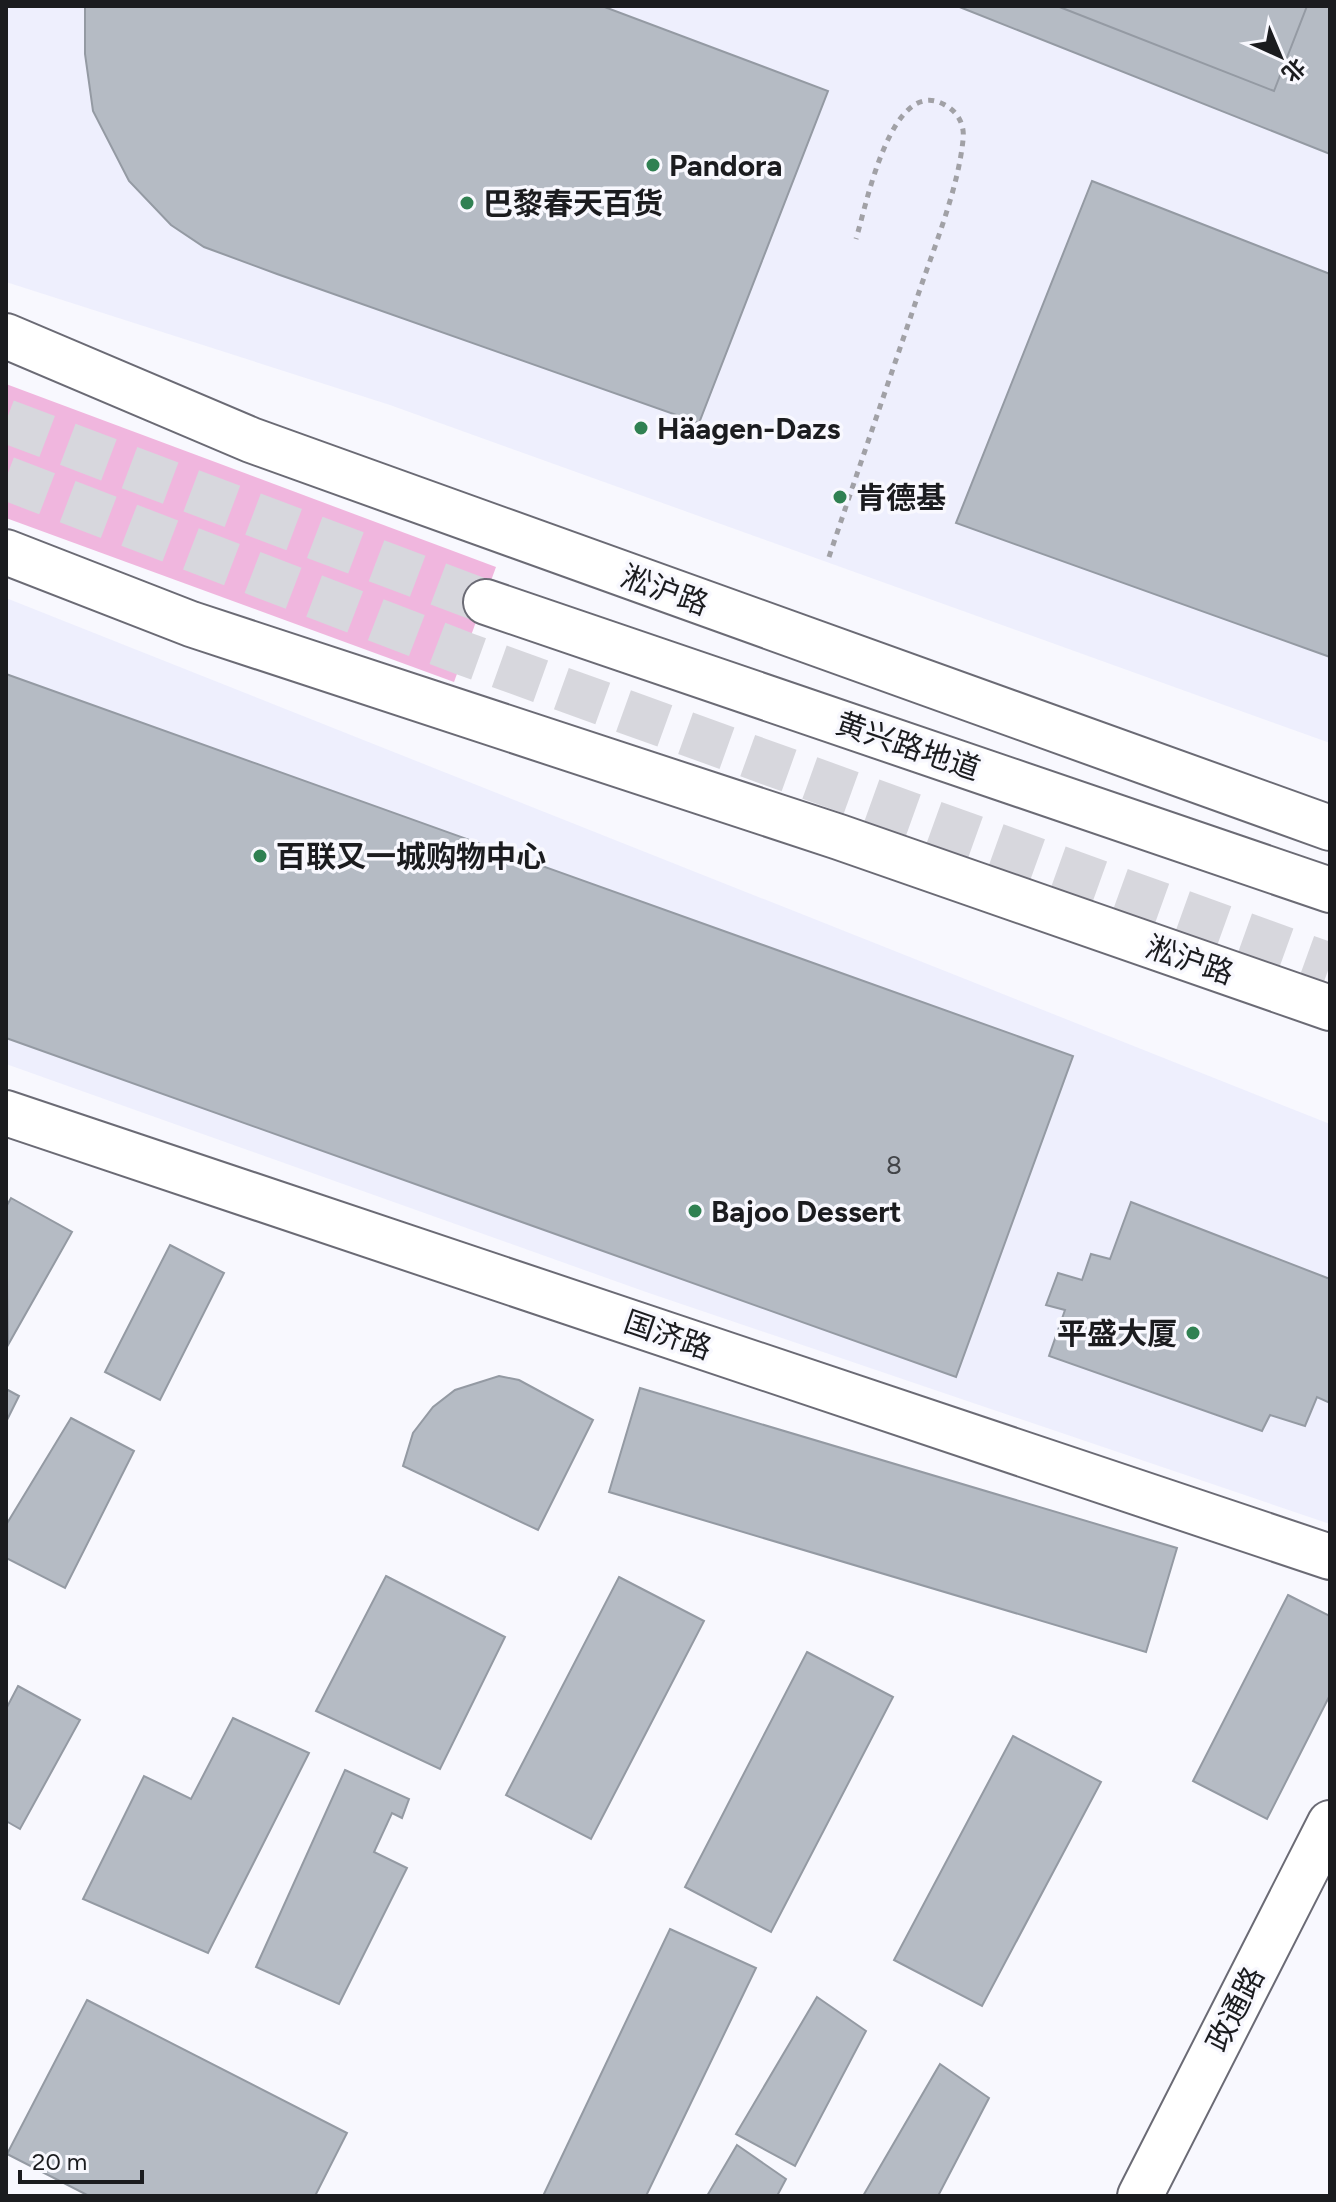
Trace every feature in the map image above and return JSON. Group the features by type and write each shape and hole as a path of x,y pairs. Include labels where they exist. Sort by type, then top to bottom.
{"main road":[{"name":"淞沪路","path":"6,336 251,440 1330,828"},
{"name":"淞沪路","path":"6,552 191,624 839,837 1330,1008"},
{"name":"黄兴路地道","path":"486,602 1330,890"},
{"name":"国济路","path":"6,1113 1330,1557"},
{"name":"政通路","path":"1140,2196 1330,1823"}],"path":[{"path":"829,557 930,259 956,171 964,138 960,119 953,109 939,101 922,102 894,123 856,239"}],"shaded area":[{"path":"6,6 1330,6 1330,743 390,405 6,282"},
{"path":"6,384 496,567 454,682 6,518"},
{"name":"百联又一城购物中心","path":"6,598 1330,1124 1330,1524 646,1292 6,1064"}],"building":[{"name":"巴黎春天百货","path":"85,6 602,6 828,91 699,423 204,247 171,225 129,181 93,111 85,54"},
{"path":"957,6 1330,6 1330,154"},
{"path":"1057,6 1307,6 1274,91"},
{"path":"1092,181 1330,274 1330,657 956,523"},
{"name":"百联又一城购物中心","path":"6,674 1073,1056 956,1377 6,1038"},
{"path":"11,1198 72,1232 8,1345 6,1207"},
{"name":"平盛大厦","path":"1131,1202 1330,1279 1330,1403 1317,1397 1305,1426 1270,1415 1262,1431 1049,1356 1065,1310 1046,1305 1058,1273 1082,1280 1091,1254 1110,1259"},
{"path":"170,1245 224,1273 160,1400 105,1372"},
{"path":"499,1376 519,1380 593,1420 538,1530 403,1466 413,1433 433,1407 455,1390"},
{"path":"640,1388 1177,1548 1146,1652 609,1492"},
{"path":"6,1389 19,1396 6,1422"},
{"path":"71,1418 134,1451 65,1588 6,1558 6,1525"},
{"path":"386,1576 505,1637 440,1769 316,1711"},
{"path":"619,1577 704,1621 591,1839 506,1795"},
{"path":"1288,1595 1330,1616 1330,1695 1267,1819 1193,1781"},
{"path":"807,1652 893,1697 771,1932 685,1887"},
{"path":"18,1686 80,1720 20,1829 6,1821 6,1709"},
{"path":"233,1718 309,1753 208,1953 83,1899 144,1776 191,1799"},
{"path":"1013,1736 1101,1782 982,2006 894,1960"},
{"path":"345,1770 409,1799 402,1818 392,1813 374,1852 407,1868 339,2004 256,1967"},
{"path":"670,1929 756,1968 646,2196 543,2196"},
{"path":"817,1997 866,2031 795,2166 736,2134"},
{"path":"87,2000 347,2133 315,2196 89,2196 7,2154"},
{"path":"940,2064 989,2098 938,2196 863,2196"},
{"path":"737,2145 786,2179 777,2196 707,2196"}],"tunnel":[{"path":"6,421 486,602"},
{"path":"6,478 465,654 1330,965"}],"place":[{"name":"Pandora","path":"653,165"},
{"name":"巴黎春天百货","path":"467,203"},
{"name":"Häagen-Dazs","path":"641,428"},
{"name":"肯德基","path":"840,497"},
{"name":"百联又一城购物中心","path":"260,856"},
{"name":"Bajoo Dessert","path":"695,1211"},
{"name":"平盛大厦","path":"1193,1333"}]}
